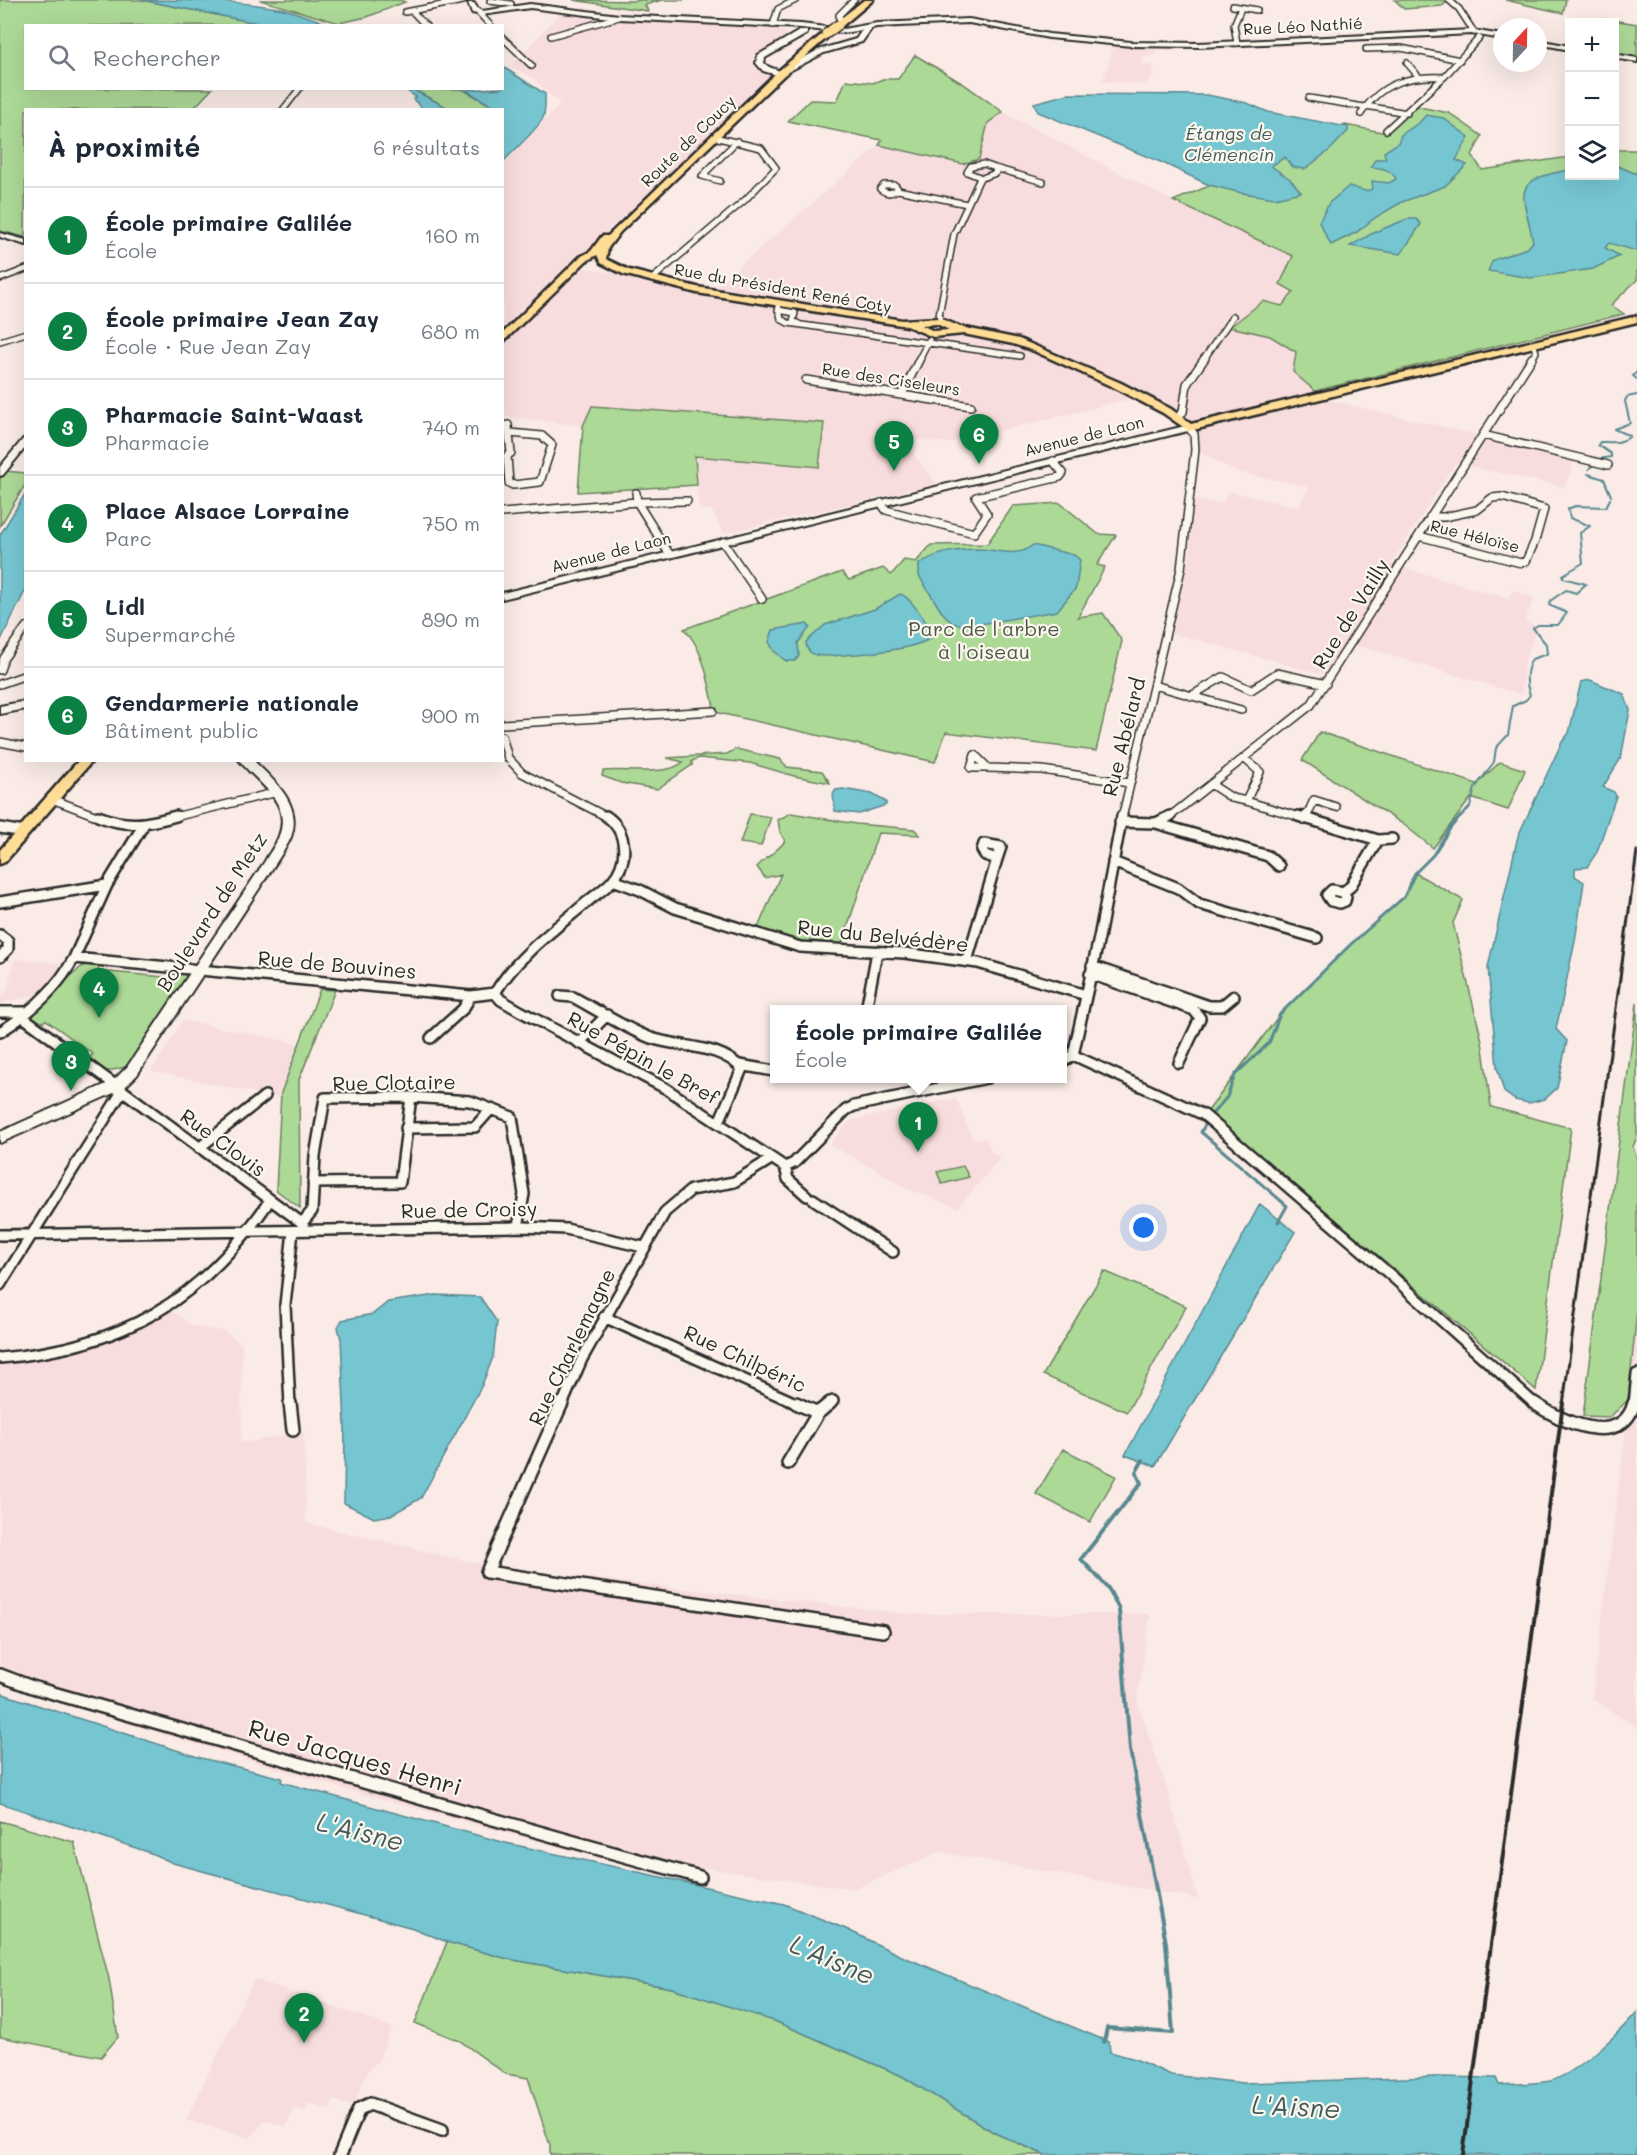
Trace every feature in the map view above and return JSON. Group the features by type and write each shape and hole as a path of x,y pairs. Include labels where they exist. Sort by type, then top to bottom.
{"main road":[{"path":"468,1 483,14 530,6 619,17 773,25 802,29 865,30"},
{"name":"Route de Coucy","path":"594,262 617,230 714,137 780,74 832,28 867,1"},
{"name":"Rue Léo Nathié","path":"780,74 799,66 823,51 858,42 863,38 865,30 969,21 1046,35 1125,43 1237,43 1444,33 1493,36"},
{"path":"773,25 792,35"},
{"path":"760,63 761,57 802,29"},
{"path":"1547,44 1565,47"},
{"path":"1619,57 1637,60"},
{"path":"760,63 788,67"},
{"path":"760,63 766,69 780,74"},
{"path":"504,338 559,285 594,262"},
{"name":"Rue du Président René Coty","path":"594,262 652,279 781,307 903,323 992,338 1050,355 1117,385 1177,418"},
{"name":"Avenue de Laon","path":"504,596 1637,319"},
{"path":"1177,418 1189,428"},
{"path":"0,710 24,705"},
{"path":"0,859 86,762"},
{"name":"Boulevard de Metz","path":"118,1085 132,1071 287,833 289,812 278,792 247,762"},
{"path":"0,1138 118,1085"}],"street":[{"path":"773,25 778,9 796,0"},
{"path":"832,28 840,13 854,0"},
{"path":"1386,130 1444,77 1460,60 1475,36 1459,9 1449,0"},
{"path":"424,24 409,12 468,1"},
{"path":"490,1 511,4"},
{"path":"1233,6 1257,10"},
{"path":"1237,43 1232,28 1234,17 1241,8"},
{"path":"483,14 490,24"},
{"path":"551,36 619,17"},
{"path":"504,39 532,66"},
{"path":"1366,49 1401,48 1460,60"},
{"path":"1407,63 1419,77"},
{"path":"1361,114 1371,97 1388,86 1419,77 1444,77"},
{"path":"285,108 298,90"},
{"path":"1309,98 1407,113"},
{"path":"652,279 736,207 776,168 760,148 714,137"},
{"path":"720,181 702,176 737,141"},
{"path":"996,171 988,177 980,178 968,174 968,168 979,164 996,171 1043,182"},
{"path":"902,394 934,329 954,234 980,178"},
{"path":"898,190 967,204"},
{"path":"0,235 24,242"},
{"path":"0,279 24,270"},
{"path":"781,307 795,313 794,322 799,324"},
{"path":"781,307 784,322 934,329 1020,356"},
{"path":"1177,418 1183,412 1184,392 1187,384 1233,316"},
{"path":"0,341 24,334"},
{"name":"Rue de Vailly","path":"1156,823 1165,820 1212,785 1305,712 1326,684 1536,352 1533,344"},
{"name":"Rue des Ciseleurs","path":"806,380 971,406"},
{"name":"Rue Abélard","path":"1073,1055 1120,822 1181,569 1195,450 1194,434 1189,428"},
{"path":"509,429 542,436 552,445 542,480 536,483 513,485 510,483 505,457 511,453 509,429"},
{"path":"1484,435 1608,465"},
{"path":"1,471 24,443"},
{"path":"881,503 886,510 974,533 987,514 976,497 1060,477 1063,473 1053,461"},
{"path":"636,493 637,502 670,555"},
{"name":"Rue Héloïse","path":"1419,536 1521,563 1526,561 1536,544 1539,525 1545,509 1503,497 1492,498 1477,510 1444,517 1430,517"},
{"path":"504,513 637,502 687,501"},
{"path":"723,542 762,599"},
{"path":"0,670 4,658 24,630"},
{"path":"1191,696 1223,677 1251,690 1277,673 1326,684"},
{"path":"0,684 24,676"},
{"path":"1154,685 1241,710"},
{"path":"504,724 713,711"},
{"path":"0,742 24,747"},
{"path":"495,993 502,980 523,959 613,880 619,870 626,847 622,834 614,822 602,812 519,770 508,759 504,744"},
{"path":"1245,759 1260,772 1246,801"},
{"path":"989,769 1042,770 1129,783"},
{"path":"1212,785 1232,798 1378,840 1392,840"},
{"path":"52,799 118,824 144,824 278,792"},
{"path":"1305,819 1314,800 1336,807"},
{"path":"1120,822 1156,823 1268,856 1279,866"},
{"path":"0,1032 25,1014 68,973 107,885 144,824"},
{"path":"0,828 24,832"},
{"path":"1343,892 1350,887 1378,840"},
{"path":"967,961 997,859"},
{"path":"1113,862 1178,888 1199,904 1317,938"},
{"name":"Rue du Belvédère","path":"613,880 640,890 675,908 775,940 811,948 904,953 967,961 989,965 1086,995"},
{"path":"0,902 107,885"},
{"path":"0,935 5,936 9,945 8,950 0,957"},
{"path":"867,1005 877,952"},
{"name":"Rue de Bouvines","path":"74,958 475,996 495,993"},
{"path":"1091,970 1209,1006 1222,1006 1234,996"},
{"path":"1091,970 1194,1010 1200,1018 1179,1063"},
{"name":"Rue Pépin le Bref","path":"495,993 501,1000 665,1088 785,1167"},
{"path":"431,1038 441,1027 463,1011 475,996"},
{"path":"560,996 573,997 650,1037 727,1055 740,1065 770,1070"},
{"path":"0,1012 25,1014"},
{"name":"Rue Clovis","path":"25,1014 100,1075 118,1085 303,1226"},
{"path":"579,1042 607,1016"},
{"path":"1067,1059 1073,1055 1204,1115 1377,1263 1535,1404 1555,1417 1589,1426 1613,1427 1622,1424 1627,1420 1633,1408 1637,1374"},
{"path":"719,1122 742,1069 740,1065"},
{"path":"893,1252 810,1197 788,1179 785,1167 794,1163 846,1110 854,1106 963,1083"},
{"path":"0,1285 120,1095 118,1085"},
{"path":"199,1148 265,1096"},
{"path":"313,1183 400,1182 411,1097"},
{"name":"Rue Clotaire","path":"303,1226 312,1211 315,1156 325,1098 411,1097 470,1101 512,1117 524,1194 518,1227"},
{"path":"406,1129 475,1127 491,1109"},
{"name":"Rue Charlemagne","path":"771,1159 734,1182 691,1190 665,1212 643,1247 582,1359 487,1572 883,1631"},
{"path":"0,1358 49,1355 105,1339 147,1320 207,1275 249,1231 270,1200"},
{"name":"Rue de Croisy","path":"0,1235 293,1231 303,1226 518,1227 566,1229 643,1247"},
{"path":"293,1231 286,1298 287,1383 293,1430"},
{"name":"Rue Chilpéric","path":"604,1317 818,1413 788,1463"},
{"path":"818,1413 833,1401"},
{"name":"Rue Jacques Henri","path":"0,1675 32,1687 402,1792 482,1817 700,1877"},
{"path":"340,2155 359,2109 364,2105 370,2104 442,2130"}],"shaded area":[{"path":"560,13 647,16 781,28 788,35 753,56 772,79 570,265 711,291 879,145 963,164 979,159 988,123 1003,112 1173,201 1293,257 1294,292 1282,306 1263,301 1230,327 1270,336 1296,352 1294,372 1328,400 1576,458 1564,487 1455,463 1391,564 1508,599 1513,590 1535,598 1525,620 1537,628 1524,663 1522,695 1355,645 1335,678 1172,633 1189,560 1193,500 1223,503 1228,491 1299,507 1309,487 1237,472 1203,454 1161,412 1134,398 950,443 901,438 937,484 724,533 711,510 699,510 694,456 819,467 592,406 583,426 504,416 504,164 560,104 533,78 511,66"},
{"path":"1115,43 1158,45 1155,55 1144,56 1142,64 1153,65 1153,75 1145,84 1103,80"},
{"path":"15,959 59,963 61,970 57,977 35,996 0,1003 2,994 6,993"},
{"path":"183,1020 299,1044 280,1098 151,1071"},
{"path":"956,1098 972,1139 986,1138 993,1154 1001,1157 958,1208 903,1187 830,1145 849,1121"},
{"path":"164,1305 193,1326 223,1331 242,1344 241,1443 304,1432 306,1523 497,1568 911,1614 1150,1614 1137,1700 1167,1789 1198,1899 940,1852 854,1889 567,1849 350,1791 0,1684 0,1360 91,1345"},
{"path":"1637,1310 1637,1728 1592,1698 1626,1428"},
{"path":"254,1979 392,2027 379,2059 368,2071 353,2107 334,2100 330,2111 309,2103 304,2112 294,2108 286,2127 265,2120 250,2138 186,2120"}],"green space":[{"path":"0,0 142,0 262,24 24,24 24,90 211,90 194,108 24,108 24,237 0,231"},
{"path":"260,0 400,0 405,2 367,17 339,23"},
{"path":"573,0 662,0 645,5 648,11"},
{"path":"1395,0 1442,0 1446,3 1442,6 1404,9"},
{"path":"1505,0 1566,0 1563,13"},
{"path":"1619,21 1637,24 1637,58 1619,56"},
{"path":"915,55 965,85 1003,112 988,123 979,159 963,164 879,145 882,140 788,121 810,100 837,101 846,80 873,83 883,79 898,79"},
{"path":"414,90 464,90 496,108 448,108"},
{"path":"1415,106 1449,113 1482,136 1472,155 1482,170 1565,158 1565,180 1619,180 1619,150 1637,150 1637,280 1611,305 1624,314 1315,391 1293,372 1296,352 1270,336 1230,327 1263,301 1282,306 1294,292 1280,284 1293,256 1173,201 1259,165 1345,125 1387,133"},
{"path":"592,406 824,423 819,467 695,456 697,485 578,492 583,426"},
{"path":"6,471 24,473 24,487 0,526 0,478"},
{"name":"Parc de l'arbre à l'oiseau","path":"1060,503 1098,534 1116,535 1097,565 1105,567 1078,617 1103,613 1122,641 1096,751 946,732 935,762 715,712 701,656 684,629 842,572 849,580 883,568 891,575 904,560 916,562 931,545 987,544 1013,506"},
{"path":"1320,732 1477,784 1500,762 1525,770 1508,810 1471,798 1433,848 1403,824 1302,760"},
{"path":"736,749 780,759 787,767 822,771 830,783 794,776 750,763 699,758 657,789 621,783 602,776 603,771 612,770 667,769 683,762 667,758 727,754"},
{"path":"791,813 856,824 914,829 920,835 878,833 842,944 794,941 757,930 781,874 765,878 757,867 785,841 780,832 778,820"},
{"path":"750,814 771,817 761,846 740,843"},
{"path":"1415,873 1463,900 1453,923 1482,1041 1491,1107 1571,1128 1536,1390 1208,1111 1280,1014 1350,945 1404,897"},
{"path":"87,964 100,965 98,971 176,978 179,972 189,978 135,1065 104,1072 87,1060 93,1054 46,1020 39,1024 33,1017 35,1009"},
{"path":"320,989 335,990 299,1080 300,1208 276,1190 281,1093"},
{"path":"1637,1003 1637,1136 1633,1147 1637,1159 1637,1310 1628,1400 1610,1417 1583,1416"},
{"path":"963,1166 969,1177 942,1184 937,1172"},
{"path":"1104,1271 1186,1306 1127,1412 1043,1375"},
{"path":"1063,1449 1116,1476 1090,1522 1036,1494"},
{"path":"0,1821 74,1842 109,1979 118,2037 101,2057 0,2037"},
{"path":"447,1942 508,1959 672,1988 770,2019 902,2076 995,2133 1045,2155 550,2155 550,2145 528,2078 506,2074 460,2041 415,2023"}],"water":[{"path":"142,0 213,1 266,6 329,24 262,24"},
{"path":"504,68 545,94 544,115 540,123 504,161 504,108 496,108 465,90 504,90"},
{"path":"406,90 414,90 448,108 422,108 413,99 416,97"},
{"name":"Étangs de Clémencin","path":"1068,94 1207,95 1247,103 1268,112 1348,127 1348,131 1331,149 1305,169 1292,167 1285,157 1271,166 1290,179 1301,192 1275,198 1209,185 1163,163 1038,112 1034,103"},
{"path":"1426,115 1443,118 1469,137 1456,160 1467,165 1445,186 1402,202 1376,217 1357,232 1331,245 1319,222 1329,203 1349,186 1365,191 1373,189 1372,181 1389,183 1396,179 1389,171 1371,167 1375,159 1386,159 1384,152 1398,143 1401,135"},
{"path":"1619,167 1637,174 1637,251 1609,243 1605,248 1620,256 1593,269 1531,278 1488,271 1493,260 1527,248 1533,242 1524,192 1528,185 1536,179 1565,171 1565,180 1619,180"},
{"path":"1407,219 1416,219 1421,224 1401,254 1350,246 1375,232"},
{"path":"24,496 24,593 0,642 0,535"},
{"path":"1033,545 1074,555 1080,560 1076,588 1057,611 968,626 952,623 941,611 919,576 919,564 940,554 978,549 1020,552"},
{"path":"900,594 914,605 934,635 915,645 849,655 817,655 807,649 806,642 825,625 875,609"},
{"path":"807,624 810,627 798,643 799,656 795,661 786,661 774,651 769,642 773,630"},
{"path":"1590,680 1624,694 1630,710 1621,758 1603,787 1614,792 1616,796 1597,852 1587,867 1575,868 1575,876 1584,882 1575,941 1556,1029 1567,1041 1557,1088 1545,1099 1529,1103 1515,1100 1504,1092 1497,1067 1488,967 1518,836 1562,742 1569,733 1581,682"},
{"path":"836,790 872,794 886,802 886,805 859,814 835,811 833,794"},
{"path":"1260,1204 1295,1232 1155,1466 1125,1455"},
{"path":"436,1295 480,1297 497,1322 493,1357 482,1385 421,1498 391,1515 374,1518 344,1503 345,1426 341,1339 338,1327 342,1320 373,1314 388,1302"},
{"name":"L'Aisne","path":"0,1693 201,1758 282,1778 281,1782 506,1843 784,1904 846,1929 899,1955 1109,2042 1110,2052 1135,2059 1171,2075 1243,2083 1436,2077 1496,2078 1499,2085 1544,2082 1561,2077 1585,2062 1620,2031 1637,2012 1637,2155 1045,2155 995,2133 902,2076 777,2022 672,1988 508,1959 447,1942 413,1928 173,1863 151,1853 0,1803"}],"waterway":[{"path":"1637,372 1633,376 1637,379"},
{"path":"1599,459 1611,457 1611,454 1598,445 1600,442 1620,441 1630,436 1614,429 1630,423 1625,401 1627,397 1637,395"},
{"path":"1589,469 1595,463"},
{"path":"1588,474 1604,479 1611,496"},
{"path":"1460,818 1470,807 1475,788 1494,762 1496,748 1508,735 1513,706 1526,700 1530,695 1526,677 1532,659 1547,654 1546,644 1533,628 1538,625 1558,625 1567,613 1549,605 1550,601 1566,590 1576,593 1586,584 1563,578 1563,575 1583,563 1580,533 1590,526 1570,518 1568,509 1575,506 1606,507 1610,499"},
{"path":"1213,1113 1227,1097 1235,1075 1269,1043 1280,1014 1350,945 1404,897 1415,873 1433,855 1461,816"},
{"path":"1205,1125 1201,1132 1287,1206 1278,1222"},
{"path":"1104,2042 1107,2028 1173,2033 1166,1943 1130,1750 1119,1609 1108,1588 1081,1559 1141,1483 1136,1472 1143,1460"}],"railway":[{"path":"1563,1405 1637,851"},
{"path":"1463,2155 1563,1403"}],"place":[{"name":"Gendarmerie nationale","path":"979,464"},
{"name":"Lidl","path":"894,471"},
{"name":"Place Alsace Lorraine","path":"99,1018"},
{"name":"Pharmacie Saint-Waast","path":"71,1091"},
{"name":"École primaire Galilée","path":"918,1152"},
{"name":"École primaire Jean Zay","path":"304,2043"}]}
